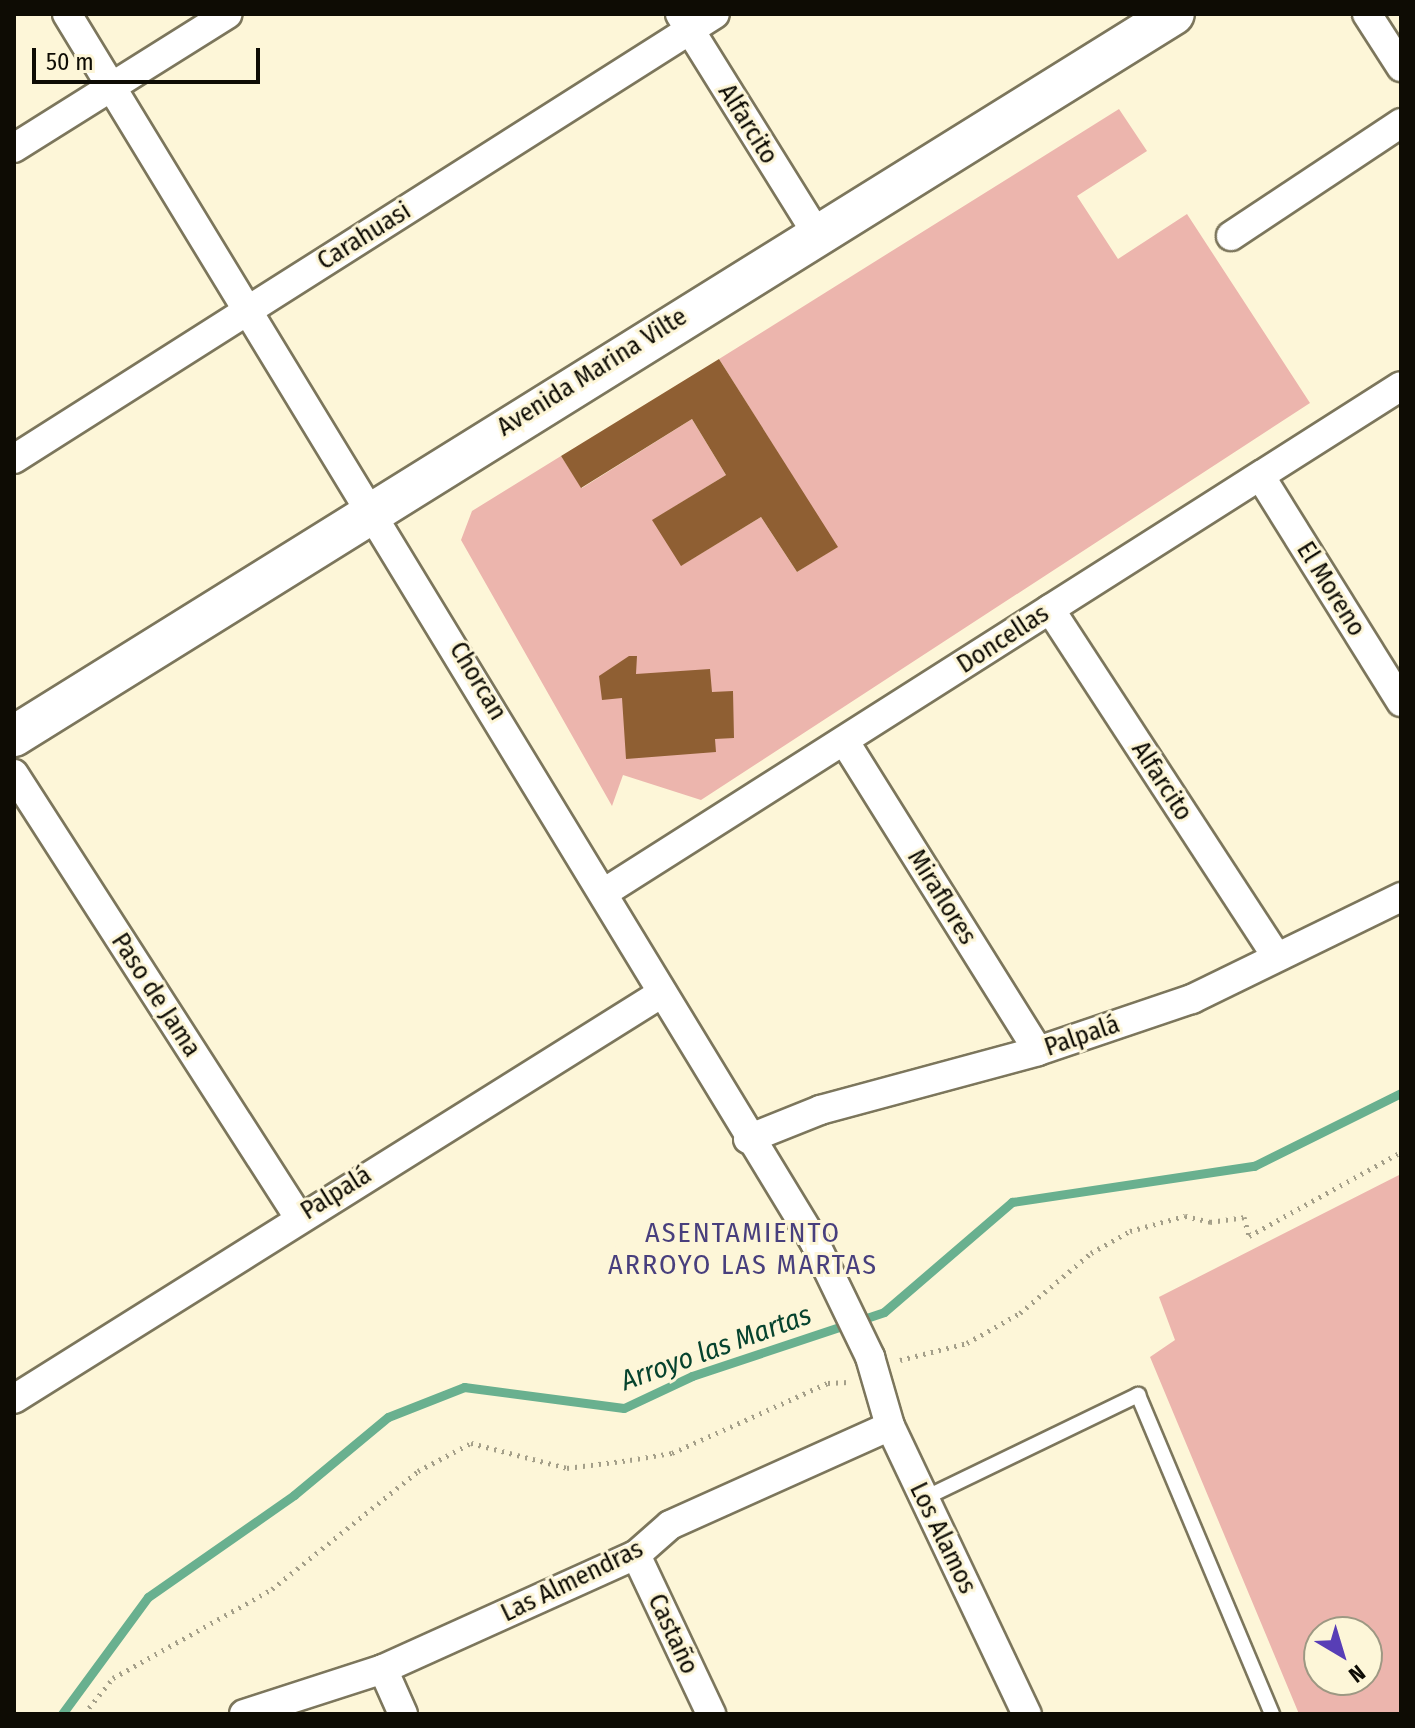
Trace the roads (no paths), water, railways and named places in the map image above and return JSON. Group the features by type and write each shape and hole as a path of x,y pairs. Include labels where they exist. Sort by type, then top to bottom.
{"street":[{"name":"Chorcan","path":"67,14 373,507 605,892 748,1139 815,1243 872,1366"},
{"path":"14,148 228,14"},
{"name":"Carahuasi","path":"14,459 685,22 715,14"},
{"path":"1367,14 1401,67"},
{"name":"Avenida Marina Vilte","path":"14,736 373,507 817,234 1152,20"},
{"name":"Alfarcito","path":"685,22 817,234"},
{"path":"1231,236 1401,123"},
{"name":"Doncellas","path":"605,892 1401,386"},
{"name":"El Moreno","path":"1261,477 1401,702"},
{"name":"Alfarcito","path":"1050,609 1274,953"},
{"name":"Miraflores","path":"845,742 1038,1051"},
{"name":"Paso de Jama","path":"14,774 298,1216"},
{"name":"Palpalá","path":"748,1139 820,1110 1038,1051 1192,999 1274,953 1401,897"},
{"name":"Palpalá","path":"14,1399 298,1216 662,993"},
{"name":"Los Alamos","path":"872,1366 890,1426 1027,1714"},
{"name":"Las Almendras","path":"244,1714 383,1669 636,1555 670,1525 890,1426"},
{"name":"Castaño","path":"636,1555 711,1714"},
{"path":"383,1669 403,1714"}],"lane":[{"path":"925,1498 1138,1395 1272,1714"}],"waterway":[{"name":"Arroyo las Martas","path":"62,1714 148,1597 294,1495 388,1417 464,1387 624,1408 692,1376 884,1312 1012,1202 1254,1166 1401,1093"}],"district":[{"name":"ASENTAMIENTO ARROYO LAS MARTAS","path":"743,1249"}]}
